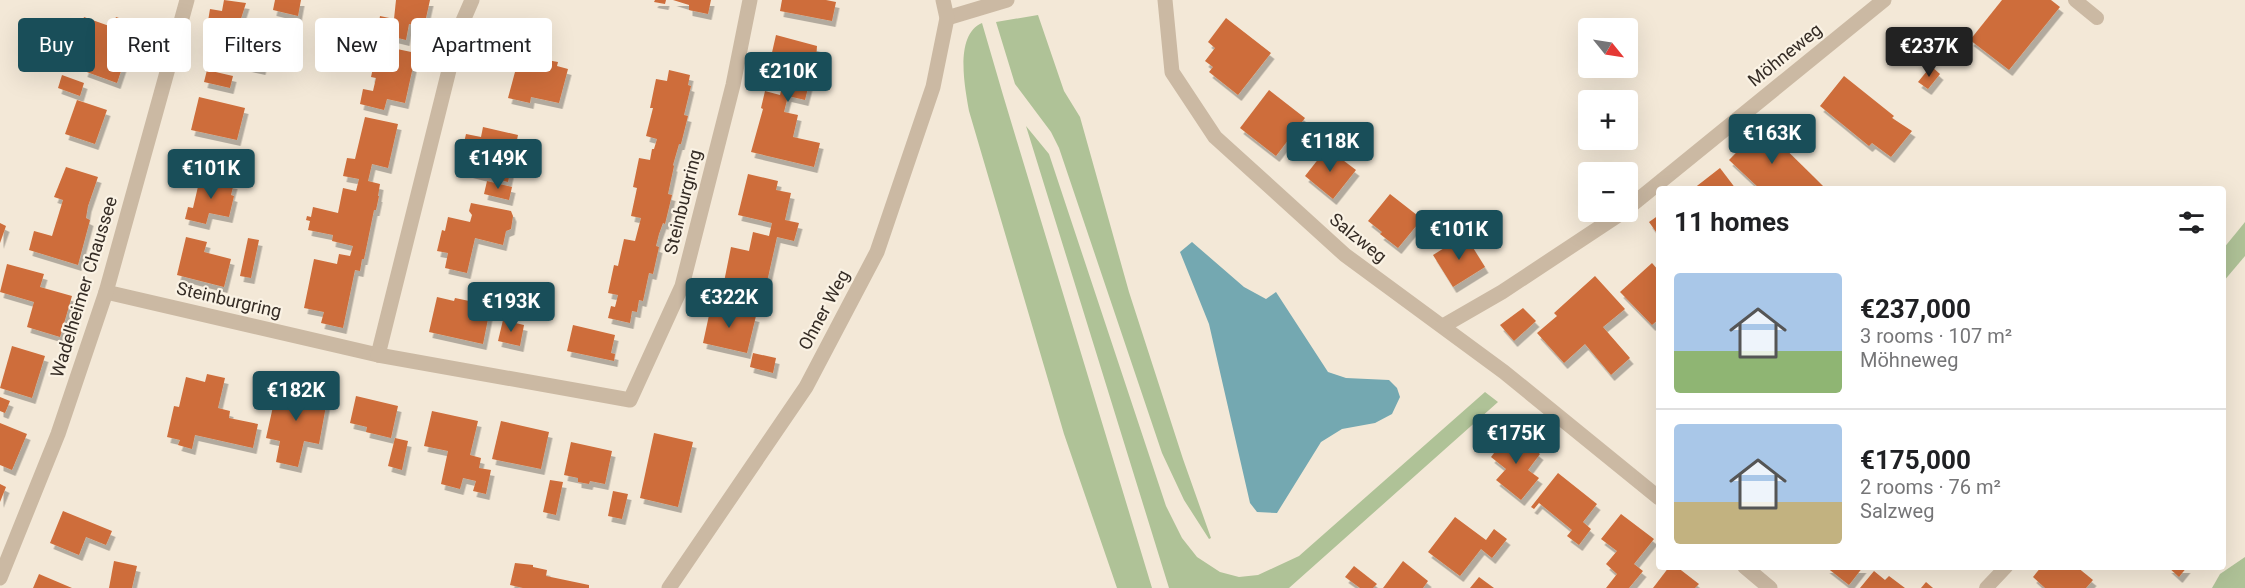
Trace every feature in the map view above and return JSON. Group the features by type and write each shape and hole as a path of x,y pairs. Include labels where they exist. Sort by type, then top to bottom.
{"street":[{"name":"Wadelheimer Chaussee","path":"0,578 58,434 106,292 187,0"},
{"path":"378,355 459,30 472,0"},
{"name":"Steinburgring","path":"106,292 378,355 630,400 682,286 733,85 750,0"},
{"path":"943,0 947,18 1007,0"},
{"name":"Salzweg","path":"1165,0 1172,72 1215,137 1345,255 1504,372 1656,496"},
{"name":"Möhneweg","path":"1638,200 1884,0"},
{"name":"Ohner Weg","path":"669,588 806,387 877,252 933,87 947,18"},
{"path":"1443,326 1502,292 1608,222"},
{"path":"1748,570 1770,588"}],"lane":[{"path":"2075,0 2097,18"},
{"path":"1986,588 2003,570"}],"green space":[{"path":"1038,15 1064,91 1080,117 1129,292 1211,538 1209,539 1184,500 1162,453 1059,148 1051,132 1015,84 996,22"},
{"path":"982,23 1152,588 1117,588 1064,434 969,111 964,76 965,50 973,29"},
{"path":"1026,126 1049,154 1166,506 1182,538 1197,557 1220,572 1239,577 1258,575 1299,556 1485,392 1498,402 1289,588 1169,588"},
{"path":"2245,222 2245,256 2226,278 2226,245"},
{"path":"2245,557 2245,588 2212,588 2220,574"}],"water":[{"path":"1192,242 1244,287 1266,299 1276,292 1328,372 1346,378 1389,380 1397,388 1400,397 1392,414 1375,423 1342,429 1321,442 1277,513 1257,512 1250,503 1209,324 1180,252"}],"building":[{"path":"224,0 246,3 241,18 208,18 210,9 222,11"},
{"path":"275,0 301,0 298,16 273,10"},
{"path":"396,0 430,0 426,18 411,18 406,40 399,38 399,18 394,18"},
{"path":"655,0 666,0 665,4 654,2"},
{"path":"673,0 711,0 708,14 689,10 689,5"},
{"path":"782,0 836,2 832,21 780,11"},
{"path":"2002,0 2051,0 2060,7 2009,70 1970,40"},
{"path":"1226,18 1271,53 1238,95 1209,72 1213,67 1205,61 1215,48 1208,42"},
{"path":"95,21 107,25 107,72 121,72 117,83 87,72 95,72"},
{"path":"776,35 817,46 816,60 825,69 824,83 810,80 805,100 788,96 784,112 798,115 793,137 820,143 814,167 751,152 763,109 761,108 765,91 780,95 785,74 768,70"},
{"path":"399,49 411,52 412,72 405,103 387,99 384,110 360,104 363,89 373,91 376,78 371,77 372,72 399,72"},
{"path":"552,61 558,62 557,66 568,69 559,103 531,97 530,103 508,98 515,72 552,72"},
{"path":"1931,66 1940,74 1928,89 1918,82"},
{"path":"669,70 690,75 688,85 691,86 684,115 688,116 673,165 668,194 672,195 665,224 663,223 656,246 659,247 653,274 649,273 643,301 639,300 637,312 632,311 630,323 608,318 611,306 615,307 618,295 608,293 614,265 618,266 624,239 635,241 641,218 631,216 637,188 633,187 639,158 650,160 657,139 646,136 653,108 650,108 656,79 667,81"},
{"path":"206,72 233,76 230,88 204,82"},
{"path":"62,75 84,83 80,96 58,88"},
{"path":"1844,76 1894,116 1892,118 1912,131 1891,157 1872,143 1869,146 1820,106"},
{"path":"1269,90 1305,118 1276,156 1240,128"},
{"path":"199,97 245,108 237,140 191,130"},
{"path":"77,100 107,110 95,144 65,134"},
{"path":"365,117 398,124 388,168 372,164 368,181 380,184 379,196 364,259 362,259 360,271 355,270 343,328 321,323 324,312 304,308 314,259 337,264 339,254 350,256 353,246 332,241 333,235 308,230 310,221 306,220 307,216 311,217 313,207 338,213 343,188 356,191 359,179 343,176 347,158 355,159"},
{"path":"1762,126 1823,186 1757,186 1729,160"},
{"path":"483,127 518,135 508,182 458,169 466,134 481,137"},
{"path":"1327,148 1356,170 1333,199 1305,176"},
{"path":"66,167 98,177 88,206 86,218 90,220 78,265 29,250 34,231 52,236 63,200 54,197"},
{"path":"1720,168 1734,186 1697,186"},
{"path":"748,174 778,181 776,190 791,193 785,220 799,223 794,241 777,237 765,291 724,282 731,247 749,251 753,232 769,236 772,223 738,215"},
{"path":"200,178 234,183 231,195 234,196 229,217 209,213 206,224 185,219 188,207 193,208"},
{"path":"487,181 512,187 509,200 484,194"},
{"path":"1390,194 1422,219 1398,248 1368,221"},
{"path":"471,203 511,211 513,216 511,229 506,231 503,245 475,238 467,273 445,268 448,253 437,251 448,217 470,222"},
{"path":"1656,217 1656,232 1649,222"},
{"path":"0,223 6,226 0,243"},
{"path":"1465,235 1485,267 1453,287 1433,255"},
{"path":"186,237 207,242 204,252 231,259 224,287 177,275"},
{"path":"248,238 259,240 251,278 240,276"},
{"path":"1652,263 1656,268 1656,322 1652,325 1620,292"},
{"path":"7,264 44,274 40,287 72,296 60,337 27,327 34,302 0,292"},
{"path":"1595,276 1625,309 1603,327 1630,358 1611,375 1585,344 1564,363 1537,333 1557,316 1554,313"},
{"path":"437,297 474,302 473,306 490,309 483,344 429,332"},
{"path":"711,306 756,316 747,353 703,343"},
{"path":"1523,308 1536,321 1514,341 1500,325"},
{"path":"503,320 524,325 520,346 498,341"},
{"path":"573,325 615,335 611,353 615,354 614,361 567,351"},
{"path":"12,346 45,356 32,398 0,388"},
{"path":"753,353 776,358 773,373 750,367"},
{"path":"207,374 225,378 218,408 230,411 229,418 258,424 253,448 195,435 192,449 178,445 180,440 167,437 174,406 179,407 186,377 205,382"},
{"path":"278,384 328,395 319,444 304,441 298,467 276,462 280,441 266,438"},
{"path":"356,396 398,406 391,438 366,432 367,427 350,423"},
{"path":"0,397 10,401 5,413 0,411"},
{"path":"432,411 478,421 470,455 481,458 479,468 491,470 486,494 473,491 476,481 463,478 460,489 441,484 448,451 424,446"},
{"path":"501,421 549,432 541,469 492,459"},
{"path":"0,423 27,434 12,470 0,465"},
{"path":"1511,431 1540,454 1528,470 1539,478 1521,500 1496,480 1506,469 1491,457"},
{"path":"654,433 693,442 678,507 640,498"},
{"path":"395,438 408,441 402,470 388,466"},
{"path":"571,442 612,451 605,484 590,481 589,484 578,482 578,478 564,475"},
{"path":"1558,473 1597,504 1583,522 1591,529 1579,545 1567,536 1572,530 1539,503 1534,509 1531,507"},
{"path":"550,480 563,482 556,515 543,512"},
{"path":"0,484 6,487 0,502"},
{"path":"613,491 628,494 622,519 608,516"},
{"path":"63,511 112,531 106,545 86,537 79,555 50,543"},
{"path":"1621,514 1654,539 1634,564 1643,571 1629,588 1606,588 1617,574 1606,564 1617,551 1601,539"},
{"path":"1455,517 1486,540 1494,529 1507,539 1492,558 1481,549 1460,576 1428,552"},
{"path":"114,561 137,566 132,588 109,588"},
{"path":"1403,561 1428,581 1423,588 1383,588"},
{"path":"515,563 533,565 533,567 547,570 546,576 589,585 589,588 523,588 510,585"},
{"path":"1354,566 1377,584 1373,588 1360,588 1345,577"},
{"path":"1667,570 1681,570 1699,584 1695,588 1653,588"},
{"path":"1830,570 1861,570 1849,585"},
{"path":"2039,570 2081,570 2093,580 2086,588 2045,588 2033,577"},
{"path":"2171,570 2185,570 2179,577"},
{"path":"1874,571 1885,580 1889,576 1905,588 1860,588"},
{"path":"39,574 72,588 33,588"},
{"path":"1479,577 1494,588 1470,588"},
{"path":"1926,582 1933,588 1921,588"}]}
